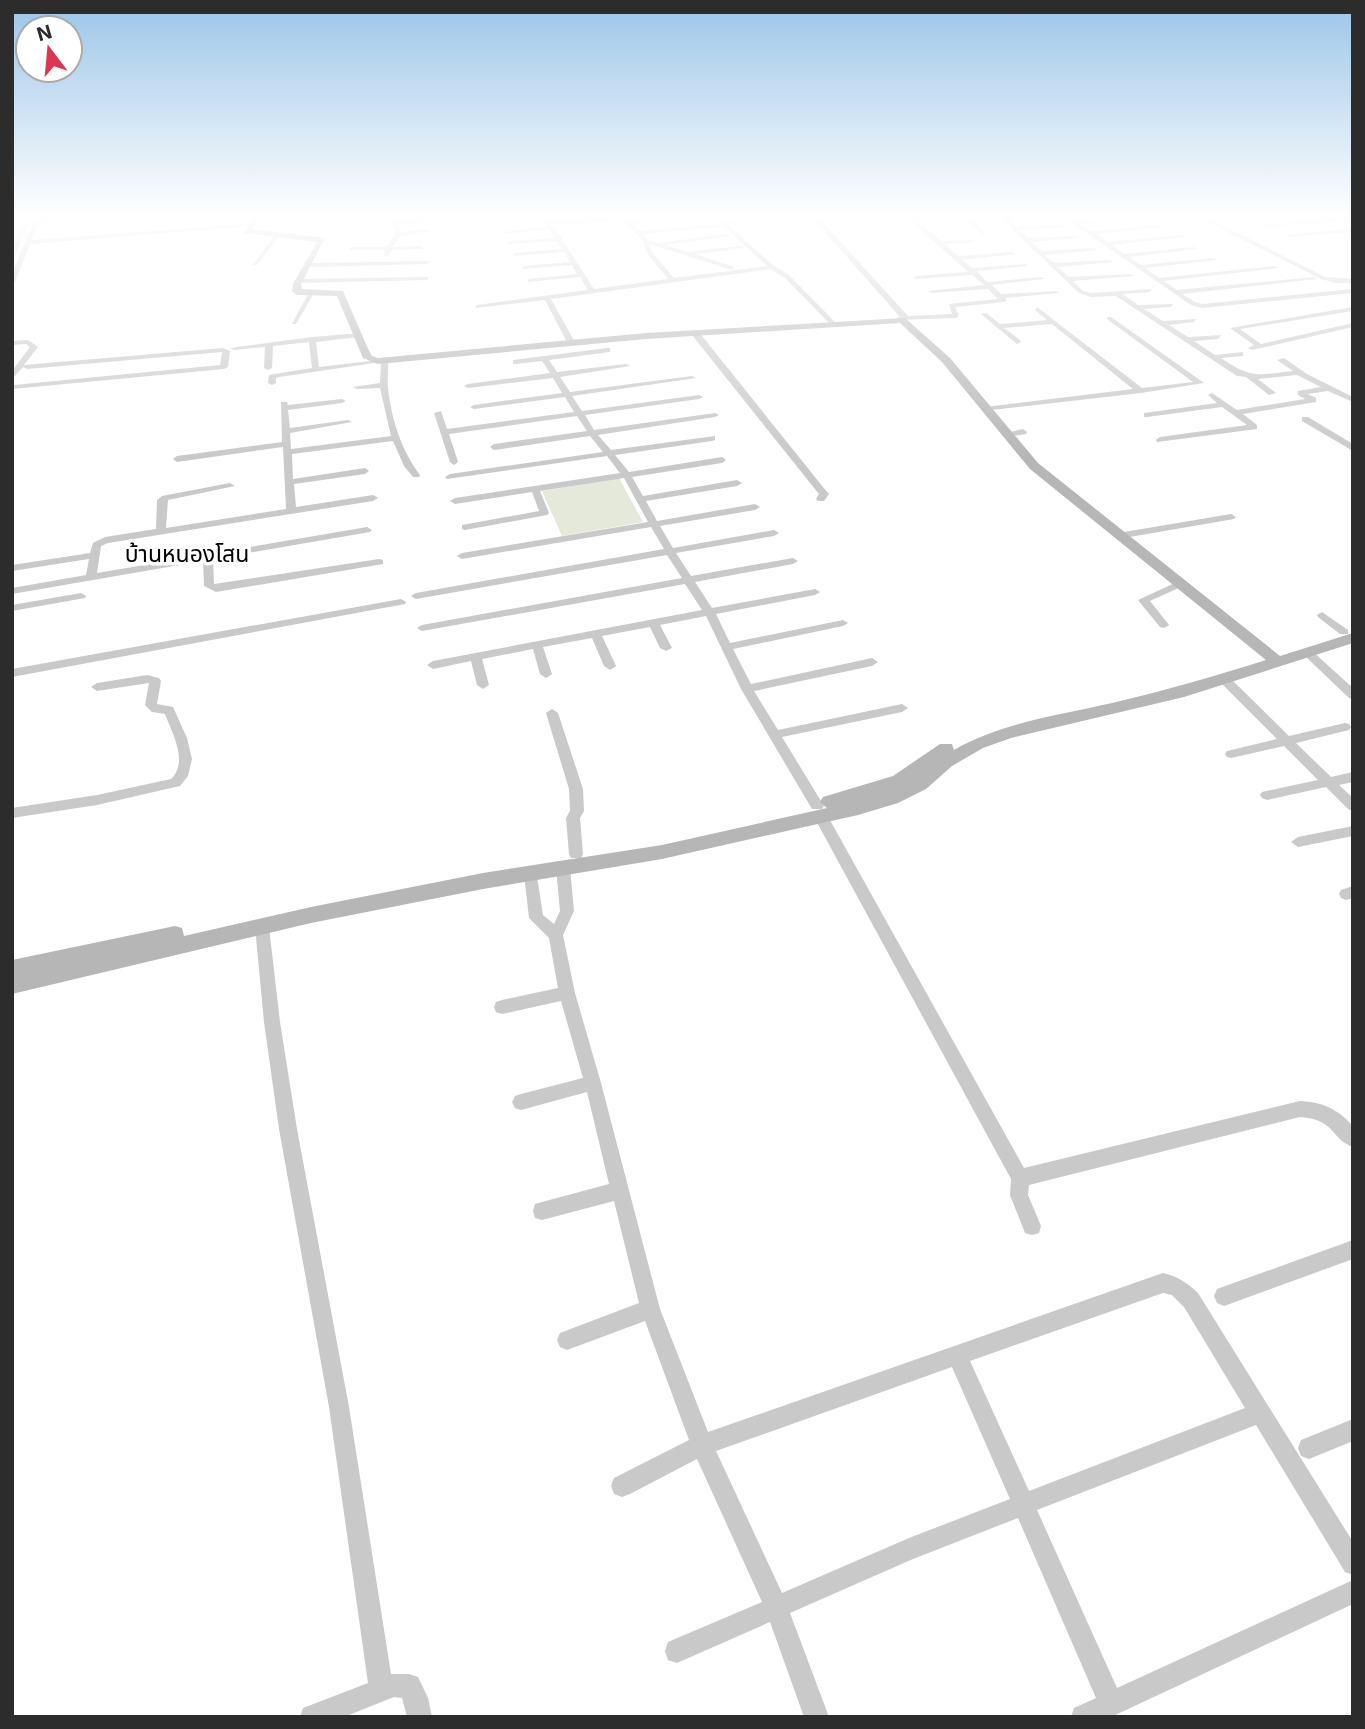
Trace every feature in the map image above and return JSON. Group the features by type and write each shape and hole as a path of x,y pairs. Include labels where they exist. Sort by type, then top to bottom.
{"street":[{"path":"294,323 309,297"},
{"path":"342,297 368,358 382,364"},
{"path":"477,306 554,297"},
{"path":"795,297 804,308"},
{"path":"805,297 817,312 832,323"},
{"path":"884,297 946,360 1034,466 1274,659"},
{"path":"272,383 272,377 278,375 572,344 956,316 951,305 1004,301 1001,297"},
{"path":"1117,297 1249,376 1272,393"},
{"path":"1183,297 1193,304 1213,307 1300,297"},
{"path":"547,298 572,344"},
{"path":"1137,307 1171,305"},
{"path":"1037,309 1141,391"},
{"path":"1260,346 1234,328 1353,309"},
{"path":"984,314 1017,342"},
{"path":"811,316 820,324"},
{"path":"985,409 1200,383 1109,318"},
{"path":"1163,323 1194,320"},
{"path":"998,327 1053,322"},
{"path":"1215,357 1353,325"},
{"path":"301,340 304,334 312,329"},
{"path":"695,333 824,495 821,499"},
{"path":"27,367 228,350 358,335"},
{"path":"1188,339 1218,337"},
{"path":"312,339 315,367"},
{"path":"12,342 27,342 34,347 12,377"},
{"path":"268,368 269,344"},
{"path":"14,387 218,369 224,367 228,350"},
{"path":"516,362 607,350"},
{"path":"544,358 592,433 626,474 670,552 709,612 747,689 819,811 1020,1178 1019,1195 1032,1226"},
{"path":"1281,359 1304,375 1351,398"},
{"path":"373,372 382,364"},
{"path":"382,364 383,385 395,438 406,464 416,475"},
{"path":"467,386 626,366"},
{"path":"1249,376 1290,373 1304,375"},
{"path":"474,407 692,378"},
{"path":"357,387 383,385"},
{"path":"1237,413 1313,401 1301,393 1329,387"},
{"path":"1160,440 1254,427 1212,394"},
{"path":"444,432 699,397"},
{"path":"291,510 284,406 342,401"},
{"path":"1147,415 1225,404"},
{"path":"438,413 454,463"},
{"path":"494,447 715,415"},
{"path":"1306,419 1353,448"},
{"path":"286,431 348,422"},
{"path":"1005,434 1023,432"},
{"path":"177,459 395,438"},
{"path":"450,477 712,438"},
{"path":"455,501 722,460"},
{"path":"288,482 365,471"},
{"path":"641,499 737,483"},
{"path":"161,531 162,500 165,498 230,486"},
{"path":"465,527 544,513 535,489"},
{"path":"91,576 93,555 99,541 373,499"},
{"path":"462,556 755,507"},
{"path":"1118,536 1230,517"},
{"path":"12,591 367,530"},
{"path":"416,596 774,533"},
{"path":"12,568 93,555"},
{"path":"208,556 209,586 216,593 379,562"},
{"path":"422,628 793,561"},
{"path":"1164,625 1143,600 1179,584"},
{"path":"433,665 815,592"},
{"path":"12,608 81,596"},
{"path":"12,673 401,602"},
{"path":"1321,615 1350,633"},
{"path":"654,622 666,648"},
{"path":"726,647 843,623"},
{"path":"12,969 476,871 892,798 920,785 946,762 977,744 1007,733 1130,706 1225,680 1274,659 1350,633"},
{"path":"12,985 262,927 563,868 662,852 819,811 899,781 965,736 1000,724 1308,653 1350,633"},
{"path":"596,634 610,666"},
{"path":"537,645 546,674"},
{"path":"1308,653 1353,695"},
{"path":"476,657 483,685"},
{"path":"747,689 872,662"},
{"path":"12,813 96,800 175,783 181,779 187,767 169,710 156,709 151,705 155,681 147,679 97,687"},
{"path":"1225,680 1353,806"},
{"path":"774,735 902,708"},
{"path":"552,713 576,789 577,811 573,818 576,854"},
{"path":"1231,754 1345,727"},
{"path":"1267,794 1353,777"},
{"path":"1298,842 1353,831"},
{"path":"563,868 567,911 556,935 567,993 593,1083 650,1309 702,1445 764,1576 817,1717"},
{"path":"531,874 536,918 556,935"},
{"path":"262,927 272,1022 288,1129 339,1407 381,1689"},
{"path":"502,1007 567,993"},
{"path":"521,1102 593,1083"},
{"path":"1020,1178 1300,1109 1317,1110 1335,1118 1353,1139"},
{"path":"542,1211 619,1190"},
{"path":"1224,1296 1353,1249"},
{"path":"622,1486 702,1445 1163,1283 1178,1287 1191,1300 1353,1564"},
{"path":"567,1340 650,1309"},
{"path":"957,1354 1111,1703"},
{"path":"677,1651 909,1549 1259,1413"},
{"path":"1309,1448 1353,1430"},
{"path":"1083,1717 1353,1592"},
{"path":"312,1717 394,1685 409,1686 416,1698 421,1717"}],"shaded area":[{"path":"619,478 643,522 562,536 542,491"}],"district":[{"name":"บ้านหนองโสน","path":"187,554"}]}
